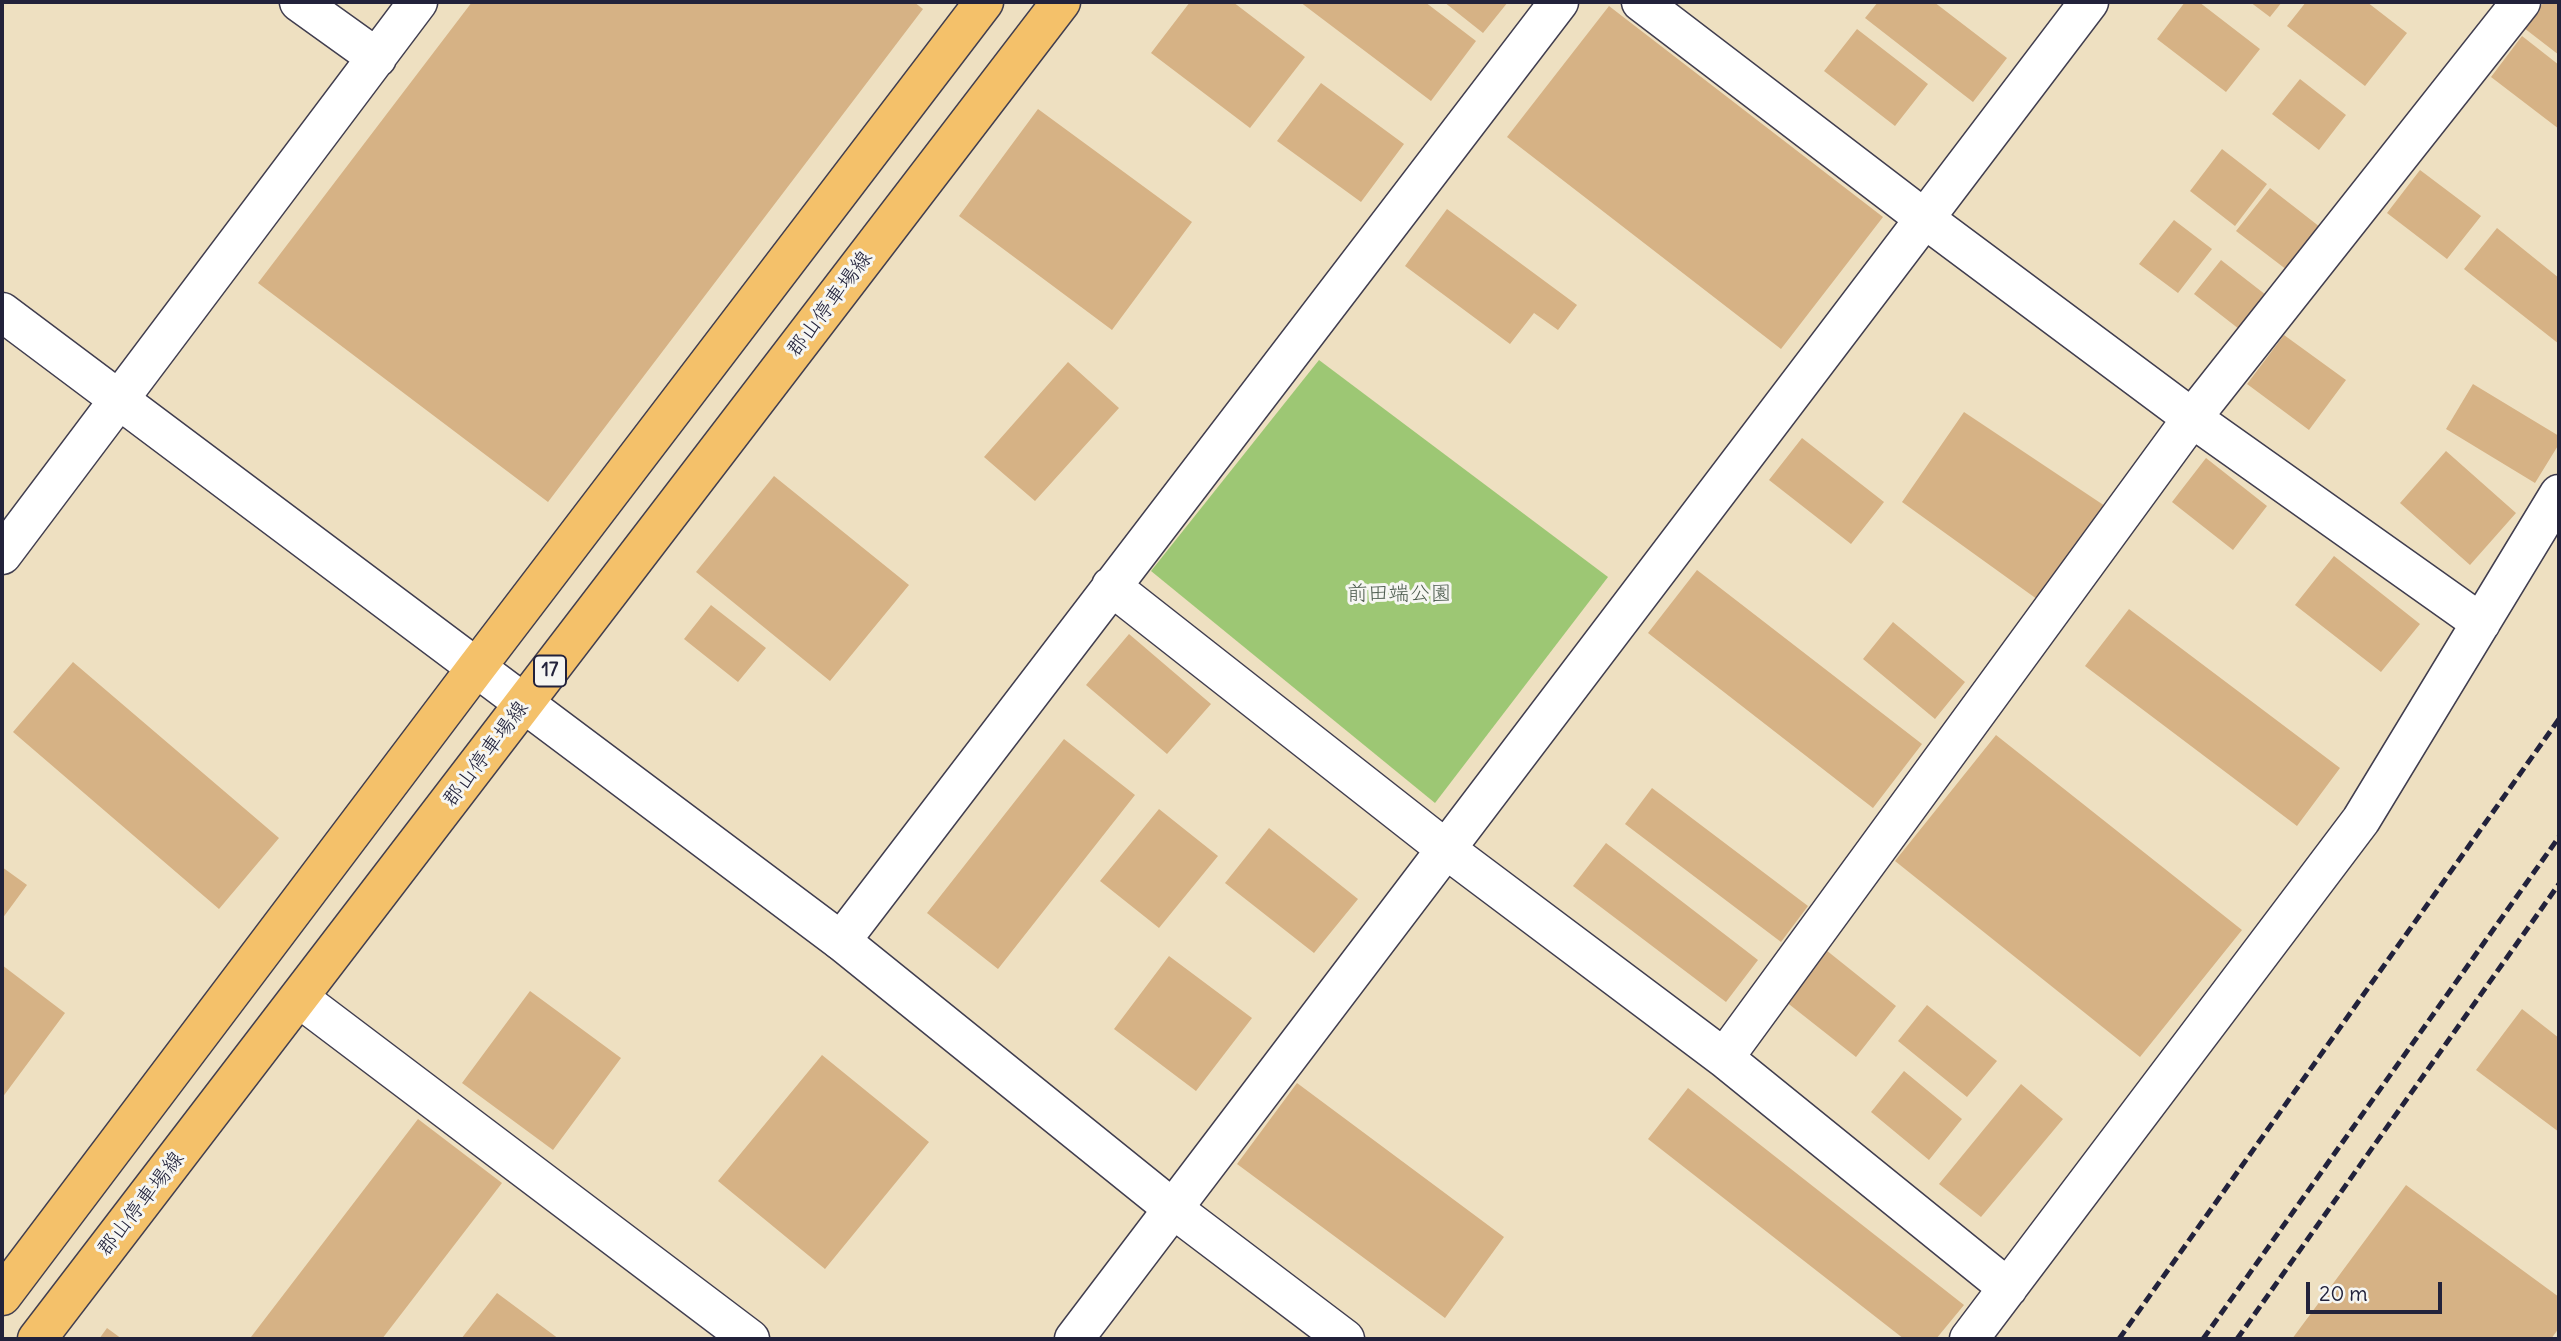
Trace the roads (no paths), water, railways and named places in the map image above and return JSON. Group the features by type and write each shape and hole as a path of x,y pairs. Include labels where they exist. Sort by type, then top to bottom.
{"main road":[{"path":"2,1296 476,667 984,2"},
{"name":"郡山停車場線","path":"37,1339 1061,2"}],"street":[{"path":"299,2 377,58"},
{"path":"2,555 418,2"},
{"path":"841,941 1559,2"},
{"path":"1641,2 2192,418 2481,623"},
{"path":"1074,1339 2090,2"},
{"path":"1724,1058 2192,418 2521,2"},
{"path":"2,313 841,941 1172,1209 1345,1339"},
{"path":"1969,1339 2361,820 2559,494"},
{"path":"1111,586 1447,850 1724,1058 2008,1288"},
{"path":"299,998 750,1339"}],"railway":[{"path":"2119,1339 2559,719"},
{"path":"2203,1339 2559,837"},
{"path":"2237,1339 2559,884"}],"park label":[{"name":"前田端公園","path":"1399,594"}]}
